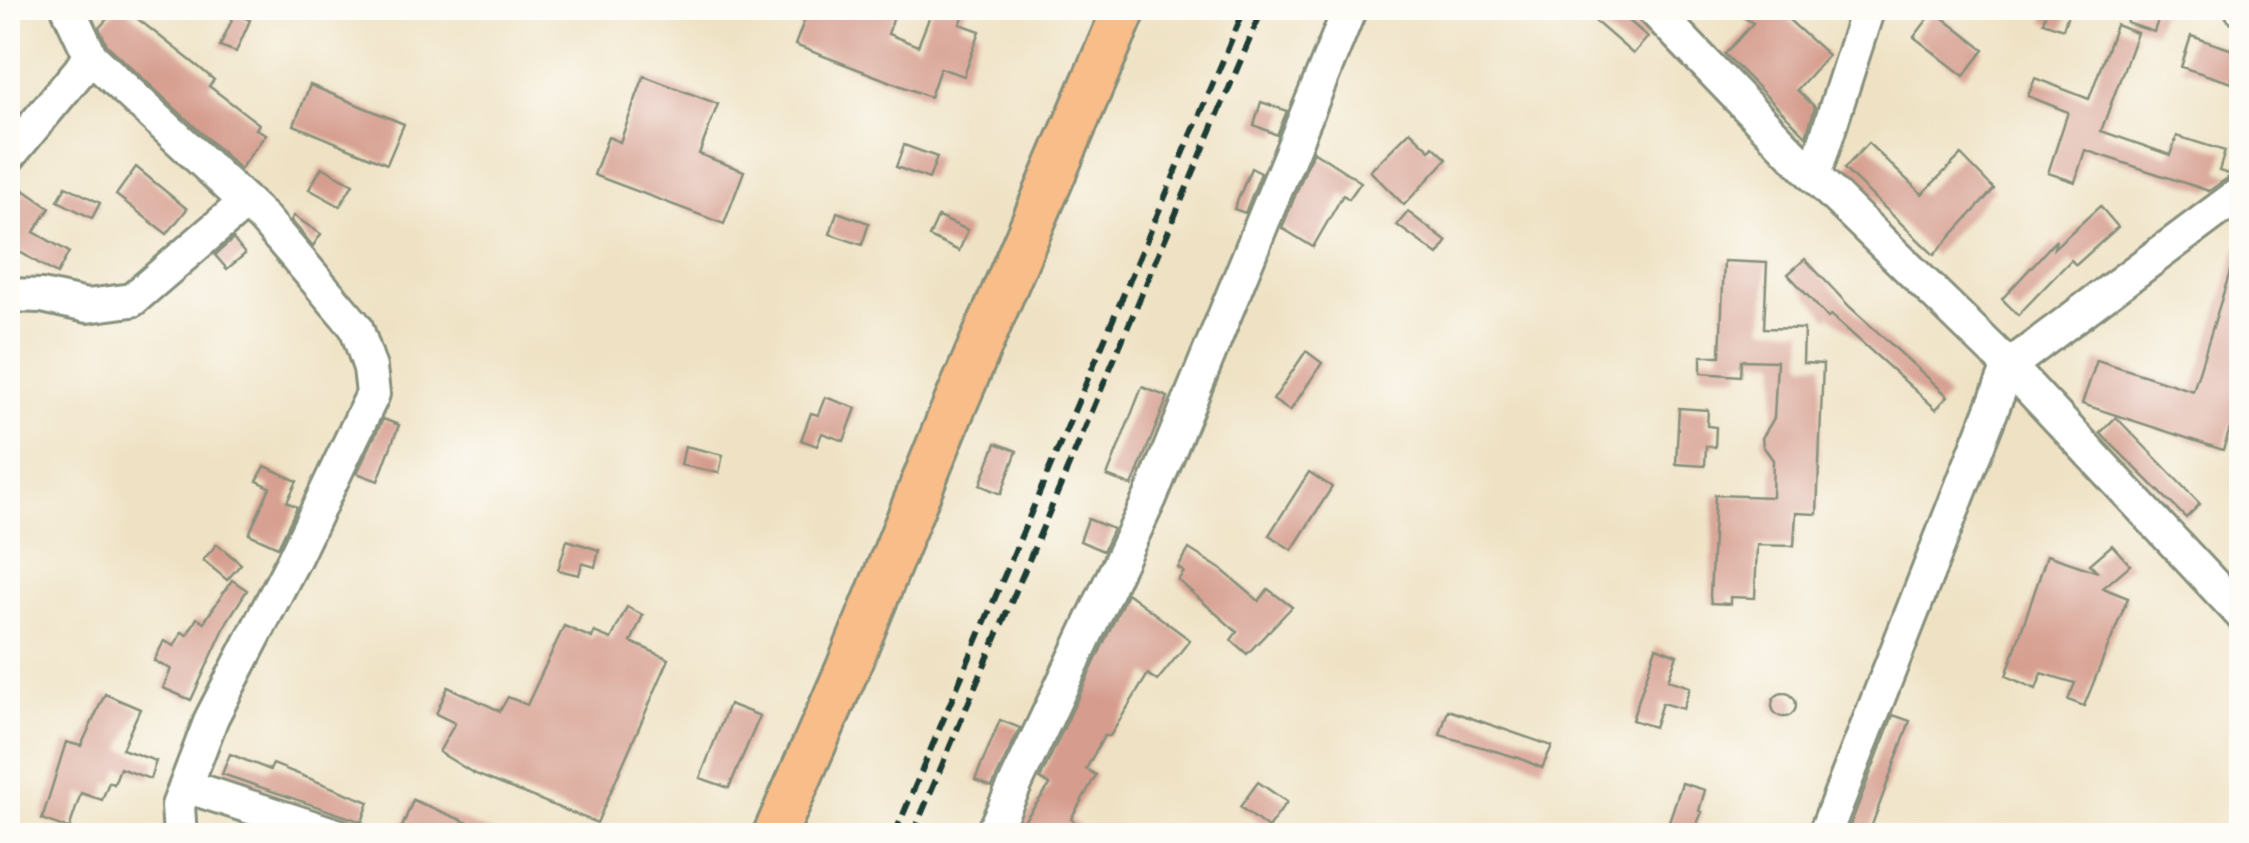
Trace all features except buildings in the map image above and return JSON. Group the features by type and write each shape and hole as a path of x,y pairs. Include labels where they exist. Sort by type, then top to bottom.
{"main road":[{"path":"774,836 1125,8"}],"street":[{"path":"68,8 91,57 246,202 318,278 356,327 370,368 373,394 212,716 178,806 180,836"},
{"path":"991,836 1150,498 1350,8"},
{"path":"1652,8 1814,176 2010,366 2242,615"},
{"path":"1814,176 1868,8"},
{"path":"8,156 91,57"},
{"path":"1824,836 2010,366 2242,192"},
{"path":"8,295 42,296 87,306 132,300 246,202"},
{"path":"186,786 340,836"}],"railway":[{"path":"894,836 1245,8"},
{"path":"912,836 1263,8"}]}
